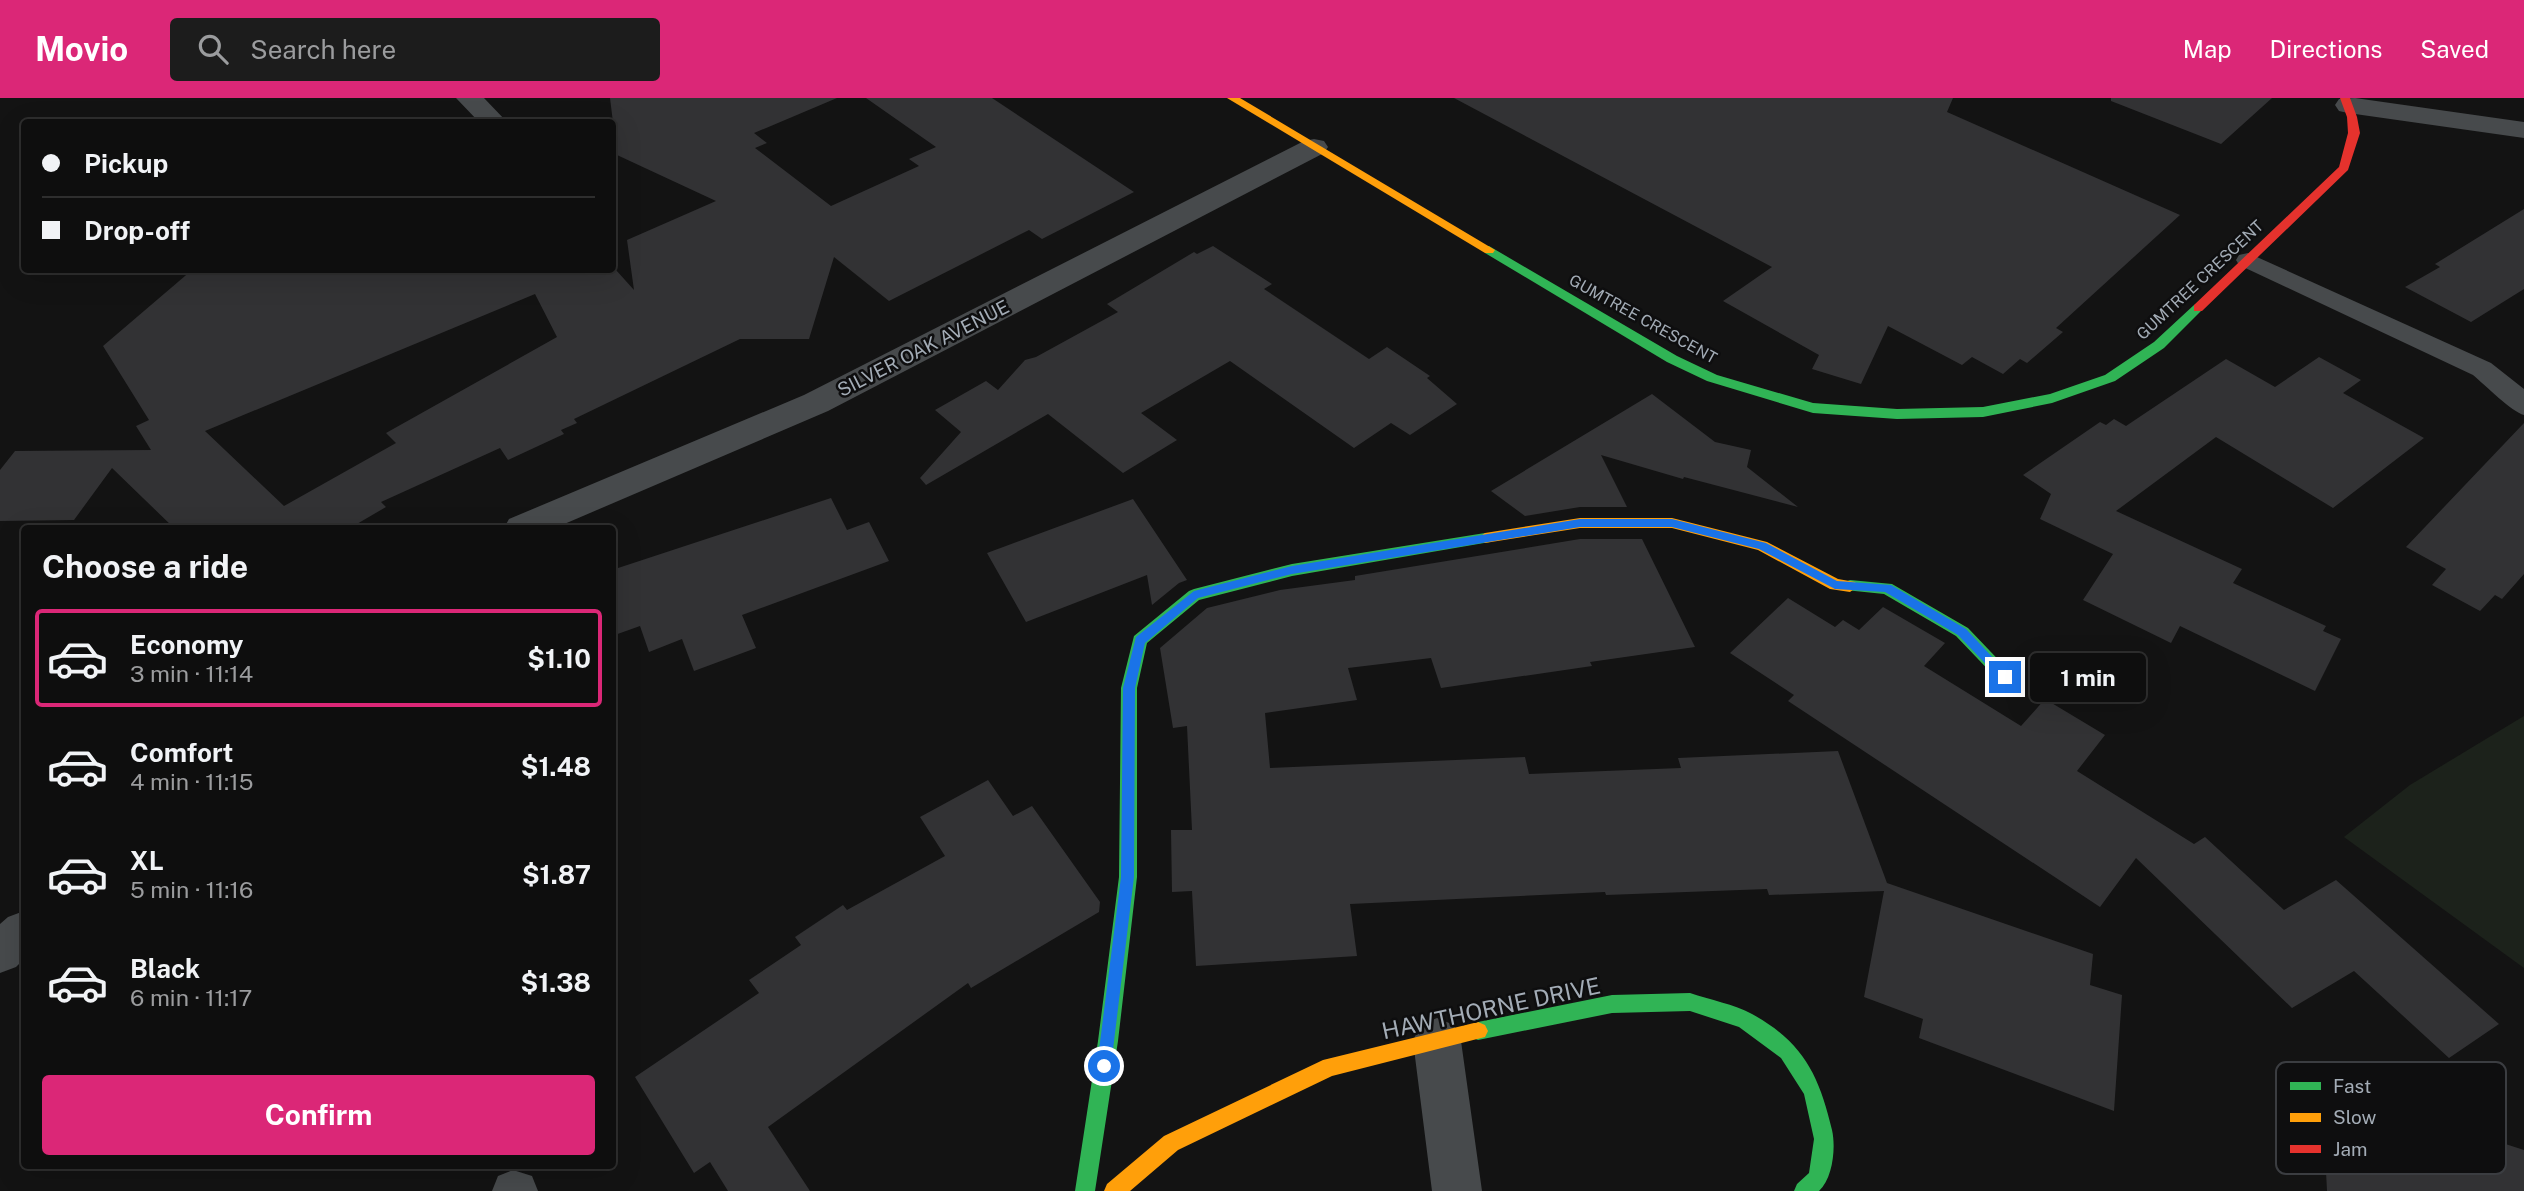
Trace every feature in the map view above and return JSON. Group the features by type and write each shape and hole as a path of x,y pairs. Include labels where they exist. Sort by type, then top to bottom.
{"street":[{"path":"469,98 491,119"},
{"name":"GUMTREE CRESCENT","path":"1232,98 1672,359 1712,378 1813,408 1897,414 1983,412 2052,398 2110,378 2159,345 2344,168 2356,139 2353,117 2346,102"},
{"path":"2346,102 2524,130"},
{"name":"SILVER OAK AVENUE","path":"529,525 816,403 1314,147"},
{"path":"1085,1191 1108,1041 1128,877 1129,688 1140,640 1194,595 1292,570 1580,523 1672,523 1762,545 1835,585 1887,588 1962,632 2005,677"},
{"path":"0,952 21,934"},
{"name":"HAWTHORNE DRIVE","path":"1115,1191 1171,1143 1330,1067 1528,1019 1612,1004 1690,1002 1745,1020 1788,1051 1812,1091 1824,1139 1818,1178 1804,1191"},
{"path":"1437,1041 1457,1191"}],"lane":[{"path":"2248,260 2482,369 2510,389 2524,406"}],"shaded area":[{"path":"2524,716 2524,968 2344,837 2410,785"}],"building":[{"path":"610,98 837,98 754,133 767,143 755,148 831,206 919,166 909,159 936,147 866,98 992,98 1134,192 1042,239 1029,230 889,301 834,257 809,339 740,339 574,419 577,423 561,430 564,434 508,460 500,448 381,502 386,507 355,525 171,525 112,468 74,520 0,521 0,470 15,451 151,450 136,426 149,420 103,346 188,273 616,273 616,270 634,290 627,240 716,201 617,155 616,119 613,119","holes":["535,294 557,337 386,433 396,443 284,506 205,431"]},
{"path":"1454,98 1953,98 1947,112 2180,215 2056,328 2063,332 2027,363 2020,359 2003,374 1972,357 1962,365 1888,326 1861,384 1812,369 1819,355 1723,301 1772,267"},
{"path":"2111,98 2272,98 2221,144 2111,101"},
{"path":"2524,209 2524,289 2471,322 2405,287 2440,267 2435,264"},
{"path":"1213,246 1272,284 1264,289 1369,359 1387,347 1430,376 1427,378 1457,404 1410,435 1391,423 1354,448 1230,361 1141,413 1177,440 1123,473 1048,414 926,485 920,478 961,432 935,410 986,381 998,390 1025,360 1036,357 1118,312 1107,304 1194,252 1197,254"},
{"path":"2319,357 2361,380 2343,393 2424,438 2333,508 2216,437 2116,511 2242,569 2233,583 2326,626 2323,631 2341,639 2315,691 2180,626 2171,643 2083,600 2113,554 2040,519 2051,494 2023,475 2100,422 2106,425 2114,419 2126,426 2226,359 2275,387"},
{"path":"1652,394 1715,442 1751,450 1747,467 1798,507 1684,477 1683,479 1601,455 1627,507 1580,507 1525,516 1491,491"},
{"path":"2524,423 2524,574 2502,599 2495,595 2480,611 2432,585 2446,569 2406,547"},
{"path":"831,498 847,530 869,522 889,561 742,615 756,648 694,671 682,639 649,652 640,626 616,635 616,569"},
{"path":"1133,499 1187,580 1179,583 1152,605 1147,575 1026,622 987,553"},
{"path":"1580,539 1642,539 1695,647 1590,662 1592,666 1441,688 1431,658 1348,668 1357,700 1265,713 1270,768 1525,757 1529,774 1681,768 1678,758 1838,751 1887,883 2093,954 2090,985 2122,995 2114,1111 1919,1038 1923,1019 1864,997 1884,891 1769,895 1767,889 1606,895 1605,892 1350,904 1357,956 1196,966 1192,891 1172,892 1171,830 1192,830 1187,726 1173,728 1160,648 1207,608 1280,590 1355,580 1355,576"},
{"path":"1788,598 1835,627 1843,620 1859,630 1883,607 1945,643 1924,666 2021,726 2045,699 2105,735 2077,771 2194,844 2205,837 2284,910 2336,880 2499,1024 2449,1058 2354,971 2292,1008 2136,858 2100,907 1788,701 1794,695 1730,653"},
{"path":"988,780 1013,816 1032,806 1100,902 1099,912 971,988 968,983 768,1127 810,1191 728,1191 710,1162 694,1173 635,1077 759,993 749,980 801,945 795,937 843,905 847,910 945,856 920,817"},
{"path":"2506,1144 2524,1150 2524,1191 2327,1191 2326,1174 2506,1174"}],"traffic: fast":[{"path":"1489,250 1672,359 1712,378 1813,408 1897,414 1983,412 2052,398 2110,378 2159,345 2198,308"},
{"path":"1085,1191 1108,1041 1128,877 1129,688 1140,640 1194,595 1292,570 1485,538"},
{"path":"1850,586 1887,588 1962,632 2005,677"},
{"path":"1478,1031 1612,1004 1690,1002 1745,1020 1788,1051 1813,1091 1824,1139 1818,1178 1804,1191"}],"traffic: slow":[{"path":"1232,98 1489,250"},
{"path":"1485,538 1580,523 1672,523 1762,546 1835,585 1850,586"},
{"path":"1114,1191 1171,1143 1330,1067 1478,1031"}],"traffic: jam":[{"path":"2198,308 2344,168 2354,133 2345,98"}],"route":[{"path":"1104,1066 1128,877 1129,688 1140,640 1194,595 1292,570 1580,523 1672,523 1762,545 1835,585 1887,588 1962,632 2005,677"}]}
